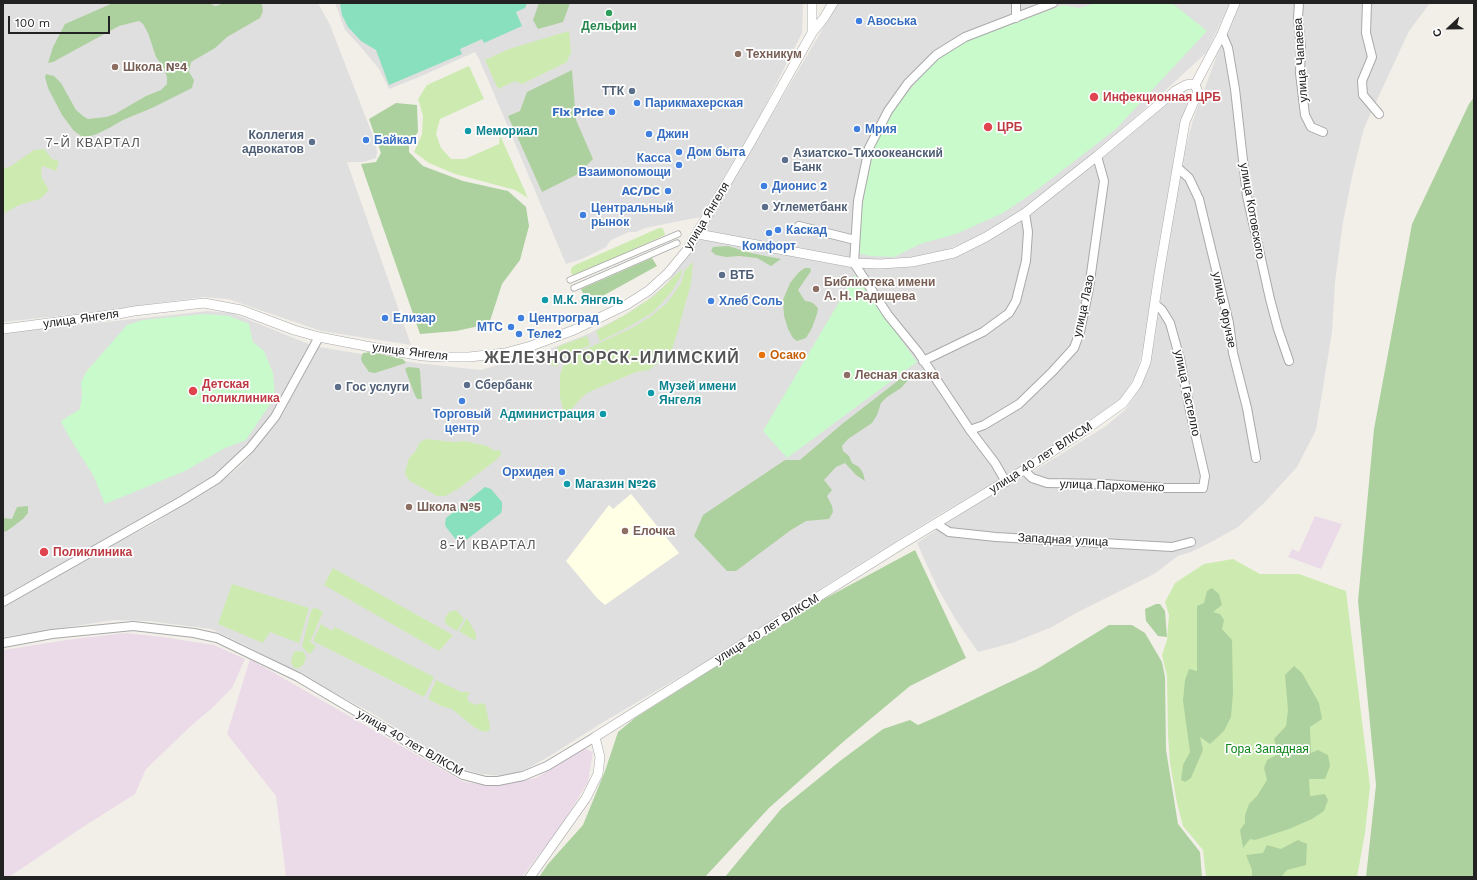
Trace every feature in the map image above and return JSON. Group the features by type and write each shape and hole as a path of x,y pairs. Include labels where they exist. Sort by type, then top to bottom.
{"street":[{"path":"812,3 812,33"},
{"name":"улица Янгеля","path":"3,329 204,303 241,310 294,330 319,337 399,352 440,357 469,357 505,353 531,346 589,324 626,305 648,291 668,273 687,250 698,234 812,33 824,18 833,3"},
{"path":"1016,3 1016,18"},
{"path":"1006,482 995,463 970,430 854,264 858,201 869,148 888,112 908,83 936,56 966,37 1053,3"},
{"name":"улица 40 лет ВЛКСМ","path":"3,643 52,634 133,626 194,633 217,638 298,677 463,775 486,781 498,781 523,776 547,766 902,544 1006,482 1123,403 1137,384 1146,362 1159,274 1185,122 1198,92 1195,85 1222,34 1235,3"},
{"name":"улица Чапаева","path":"1299,3 1298,18 1301,47 1300,73 1305,115 1311,127 1323,132"},
{"path":"1367,3 1366,33 1372,57 1362,81 1363,95 1379,114"},
{"name":"улица Котовского","path":"1222,34 1228,48 1235,89 1247,196 1270,299 1289,361"},
{"path":"698,234 854,264 912,262 954,253 986,237 1025,213 1097,156 1175,91 1186,85 1195,85"},
{"name":"улица Лазо","path":"970,430 984,425 1019,404 1074,348 1080,332 1089,288 1104,182 1097,156"},
{"name":"улица Фрунзе","path":"1178,168 1189,178 1199,199 1228,323 1233,353 1247,408 1256,458"},
{"path":"923,361 983,332 1009,313 1016,301 1026,260 1028,232 1025,213"},
{"path":"800,226 856,240"},
{"path":"570,280 678,234"},
{"path":"574,288 677,243"},
{"name":"улица Гастелло","path":"1155,304 1162,310 1170,323 1180,359 1190,411 1206,476 1203,488"},
{"path":"3,602 183,500 217,479 250,448 275,417 319,337"},
{"name":"улица Пархоменко","path":"1024,470 1032,478 1047,483 1164,488 1203,488"},
{"name":"Западная улица","path":"937,524 949,532 996,537 1172,547 1191,542"},
{"path":"530,877 586,798 598,774 600,757 595,737"}],"shaded area":[{"name":"7-Й КВАРТАЛ","path":"3,3 318,3 330,25 376,144 376,158 363,162 347,162 411,345 321,331 228,299 204,297 114,310 3,322"},
{"path":"335,3 803,3 802,33 758,120 700,217 645,228 636,232 629,232 611,240 606,247 582,259 566,264 475,52 389,89 379,69 345,30"},
{"path":"838,3 1230,3 1206,53 1156,99 1110,140 1036,200 1014,215 969,241 943,251 913,258 866,262 702,233"},
{"path":"1239,3 1430,3 1409,31 1364,128 1343,222 1335,282 1332,332 1316,430 1297,467 1265,502 1238,527 1191,552 1178,556 1154,574 1078,612 1052,627 1012,643 978,652 956,620 937,587 917,543 970,507 1034,471 1106,426 1126,409 1139,390 1148,369 1155,338 1159,300 1183,158 1193,120 1227,28"},
{"path":"1180,91 1189,93 1190,102 1183,116 1178,134 1146,338 1136,375 1123,396 1110,409 1035,457 1006,478 857,266 893,268 919,264 994,237 1022,220"},
{"name":"8-Й КВАРТАЛ","path":"700,238 850,265 990,460 1001,479 940,514 714,657 600,724 553,754 525,770 503,776 481,774 460,768 372,713 249,647 211,629 148,621 114,620 3,637 3,608 73,565 151,525 230,475 244,462 278,422 319,347 416,363 481,370 545,351 590,333 623,316 647,300 667,283"},
{"path":"208,311 232,313 311,345 283,397 259,432 233,459 212,477 150,515 3,596 3,333"},
{"name":"Елочка","path":"631,494 679,553 605,605 597,598 566,561 609,505 613,509"},
{"path":"1315,516 1342,524 1321,569 1288,557 1292,549 1299,552"},
{"path":"125,633 214,645 245,659 232,688 146,769 135,794 9,877 3,877 3,650"},
{"path":"250,659 464,782 496,786 536,778 584,748 593,752 588,782 561,826 522,877 286,877 276,796 227,734"}],"green space":[{"path":"113,3 211,3 212,5 216,6 224,3 261,3 263,11 260,18 227,37 215,48 191,62 189,72 194,80 192,88 152,108 123,120 97,134 84,138 74,131 62,115 48,88 45,77 46,74 54,76 61,83 76,110 88,119 106,117 115,114 146,96 161,90 167,84 167,77 163,67 156,57 148,33 143,24 139,21 119,26 53,62 48,63 53,47 65,24"},
{"path":"340,3 527,3 525,8 516,12 522,26 484,43 482,39 460,49 462,54 389,85 376,50 361,41 348,27 342,15"},
{"path":"539,3 570,3 563,22 538,29 533,20"},
{"path":"1096,3 1172,3 1207,31 1116,129 1037,190 1003,213 956,234 920,244 894,257 871,256 856,253 865,189 875,145 899,102 934,62 965,42 1063,5 1079,8"},
{"path":"569,31 571,52 567,62 522,84 515,81 498,89 485,60 509,49"},
{"path":"469,66 484,99 440,119 436,134 441,148 451,159 465,159 499,144 500,135 528,198 515,190 455,174 429,163 414,152 422,134 423,116 418,99 427,85"},
{"path":"572,70 576,120 593,159 578,174 542,192 508,116 520,111 527,92"},
{"path":"1474,97 1474,877 1366,877 1376,785 1358,601 1374,429 1412,224 1469,104"},
{"path":"396,103 417,105 418,132 409,144 409,152 423,166 463,181 508,191 526,207 529,226 520,260 502,284 489,324 456,331 420,334 361,164 376,162 381,153 369,119"},
{"path":"44,149 52,159 59,161 56,171 43,166 41,170 42,178 49,190 40,199 19,205 3,214 3,169 11,166 34,150"},
{"path":"662,228 664,231 665,234 663,236 576,276 571,273 573,266"},
{"path":"728,246 751,253 781,259 771,266 757,258 739,256 726,257 716,255 711,251 713,247"},
{"path":"652,258 657,266 588,304 581,289"},
{"path":"693,262 691,283 672,349 649,370 636,372 589,392 582,397 571,410 564,413 560,397 560,375 566,361 575,354 630,329 650,317 667,303 681,283 685,270"},
{"path":"805,268 810,268 811,271 798,290 805,301 811,302 818,308 812,328 806,338 797,341 793,338 788,329 784,316 783,300 790,283 799,272"},
{"path":"682,269 681,276 672,291 652,313 623,330 600,341 596,331 627,314 654,296"},
{"name":"Лесная сказка","path":"855,275 917,362 787,458 763,431"},
{"path":"205,314 229,316 249,324 253,342 264,351 273,373 275,397 246,440 225,448 185,471 105,504 93,475 69,437 61,421 80,409 82,395 81,382 86,372 127,325 142,320"},
{"path":"587,336 590,345 567,355 560,360 557,367 546,363 559,346"},
{"path":"371,352 403,359 406,363 375,373 369,372 361,358 363,353"},
{"path":"408,367 419,368 422,399 417,399 414,393 405,369"},
{"path":"904,376 911,377 901,388 881,403 877,415 872,423 848,439 842,446 843,451 849,456 852,463 859,467 863,473 865,481 856,475 845,463 836,467 824,480 832,490 827,496 833,512 829,519 806,521 791,530 736,571 727,571 694,536 703,515 785,460 800,460 842,424"},
{"path":"426,439 454,442 465,441 487,446 495,451 500,450 501,455 458,489 445,496 437,496 410,481 405,472 409,458 415,452 420,442"},
{"path":"485,487 491,489 502,502 501,513 465,541 457,541 446,527 446,518"},
{"path":"28,506 28,513 23,519 7,531 3,532 3,518 12,519 17,507"},
{"path":"915,550 966,658 910,686 843,742 769,808 705,877 539,877 548,864 583,825 605,771 618,732 635,718 813,605"},
{"name":"Гора Западная","path":"1233,559 1260,574 1299,574 1346,591 1370,786 1365,833 1357,877 1206,877 1203,850 1183,826 1177,803 1170,763 1167,676 1162,655 1167,640 1169,615 1165,602 1175,583 1204,564"},
{"path":"333,568 453,635 439,651 324,585"},
{"path":"232,584 309,608 299,643 270,632 263,643 218,624"},
{"path":"1212,588 1219,594 1222,605 1213,612 1220,614 1224,620 1222,629 1232,640 1233,693 1231,717 1224,731 1210,744 1200,737 1203,750 1191,778 1185,782 1181,780 1183,765 1190,752 1183,701 1185,680 1189,669 1197,671 1197,606 1204,603 1207,591"},
{"path":"1156,604 1160,604 1165,611 1167,637 1158,636 1146,621 1145,609"},
{"path":"316,608 323,612 310,642 316,646 311,653 308,653 302,647 310,614 312,609"},
{"path":"456,610 464,619 457,631 447,625 445,621 445,618 449,612"},
{"path":"467,618 476,634 476,640 459,631"},
{"path":"321,624 332,631 335,627 434,677 424,697 313,641"},
{"path":"1109,625 1132,625 1145,633 1162,662 1165,677 1166,750 1178,824 1200,852 1202,877 725,877 781,809 840,761 883,729 910,720 918,725 943,714 1037,669"},
{"path":"294,652 304,652 306,658 303,665 299,668 294,668 291,662 292,657"},
{"path":"1294,666 1302,673 1319,703 1322,719 1310,727 1311,753 1318,750 1328,755 1330,766 1325,779 1309,779 1310,796 1325,794 1328,800 1324,811 1312,819 1289,829 1255,840 1250,839 1243,848 1240,830 1245,823 1245,815 1249,804 1257,796 1267,780 1264,768 1267,760 1278,754 1274,739 1286,726 1288,710 1285,675"},
{"path":"436,680 461,692 470,692 467,697 469,702 477,705 481,703 485,704 490,726 489,731 484,732 474,727 452,709 441,706 428,699"},
{"path":"1298,840 1307,844 1306,865 1287,870 1281,877 1252,877 1252,870 1246,855 1263,853 1267,845 1281,849"}],"place":[{"name":"Дельфин","path":"609,13"},
{"name":"Авоська","path":"859,21"},
{"name":"Техникум","path":"738,54"},
{"name":"Школа №4","path":"115,67"},
{"name":"ТТК","path":"632,91"},
{"name":"Инфекционная ЦРБ","path":"1094,97"},
{"name":"Парикмахерская","path":"637,103"},
{"name":"Fix Price","path":"612,112"},
{"name":"ЦРБ","path":"988,127"},
{"name":"Мрия","path":"857,129"},
{"name":"Мемориал","path":"468,131"},
{"name":"Джин","path":"649,134"},
{"name":"Байкал","path":"366,140"},
{"name":"Коллегия адвокатов","path":"312,142"},
{"name":"Дом быта","path":"679,152"},
{"name":"Азиатско-Тихоокеанский Банк","path":"785,160"},
{"name":"Касса Взаимопомощи","path":"679,165"},
{"name":"Дионис 2","path":"764,186"},
{"name":"AC/DC","path":"668,191"},
{"name":"Углеметбанк","path":"765,207"},
{"name":"Центральный рынок","path":"583,215"},
{"name":"Каскад","path":"778,230"},
{"name":"Комфорт","path":"769,233"},
{"name":"ВТБ","path":"722,275"},
{"name":"Библиотека имени А. Н. Радищева","path":"816,289"},
{"name":"М.К. Янгель","path":"545,300"},
{"name":"Хлеб Соль","path":"711,301"},
{"name":"Елизар","path":"385,318"},
{"name":"Центроград","path":"521,318"},
{"name":"МТС","path":"511,327"},
{"name":"Теле2","path":"519,334"},
{"name":"Осако","path":"762,355"},
{"name":"Лесная сказка","path":"847,375"},
{"name":"Сбербанк","path":"467,385"},
{"name":"Гос услуги","path":"338,387"},
{"name":"Детская поликлиника","path":"193,391"},
{"name":"Музей имени Янгеля","path":"651,393"},
{"name":"Торговый центр","path":"462,401"},
{"name":"Администрация","path":"603,414"},
{"name":"Орхидея","path":"562,472"},
{"name":"Магазин №26","path":"567,484"},
{"name":"Школа №5","path":"409,507"},
{"name":"Елочка","path":"625,531"},
{"name":"Поликлиника","path":"44,552"}],"district":[{"name":"7-Й КВАРТАЛ","path":"93,143"},
{"name":"ЖЕЛЕЗНОГОРСК-ИЛИМСКИЙ","path":"612,358"},
{"name":"8-Й КВАРТАЛ","path":"488,545"}]}
